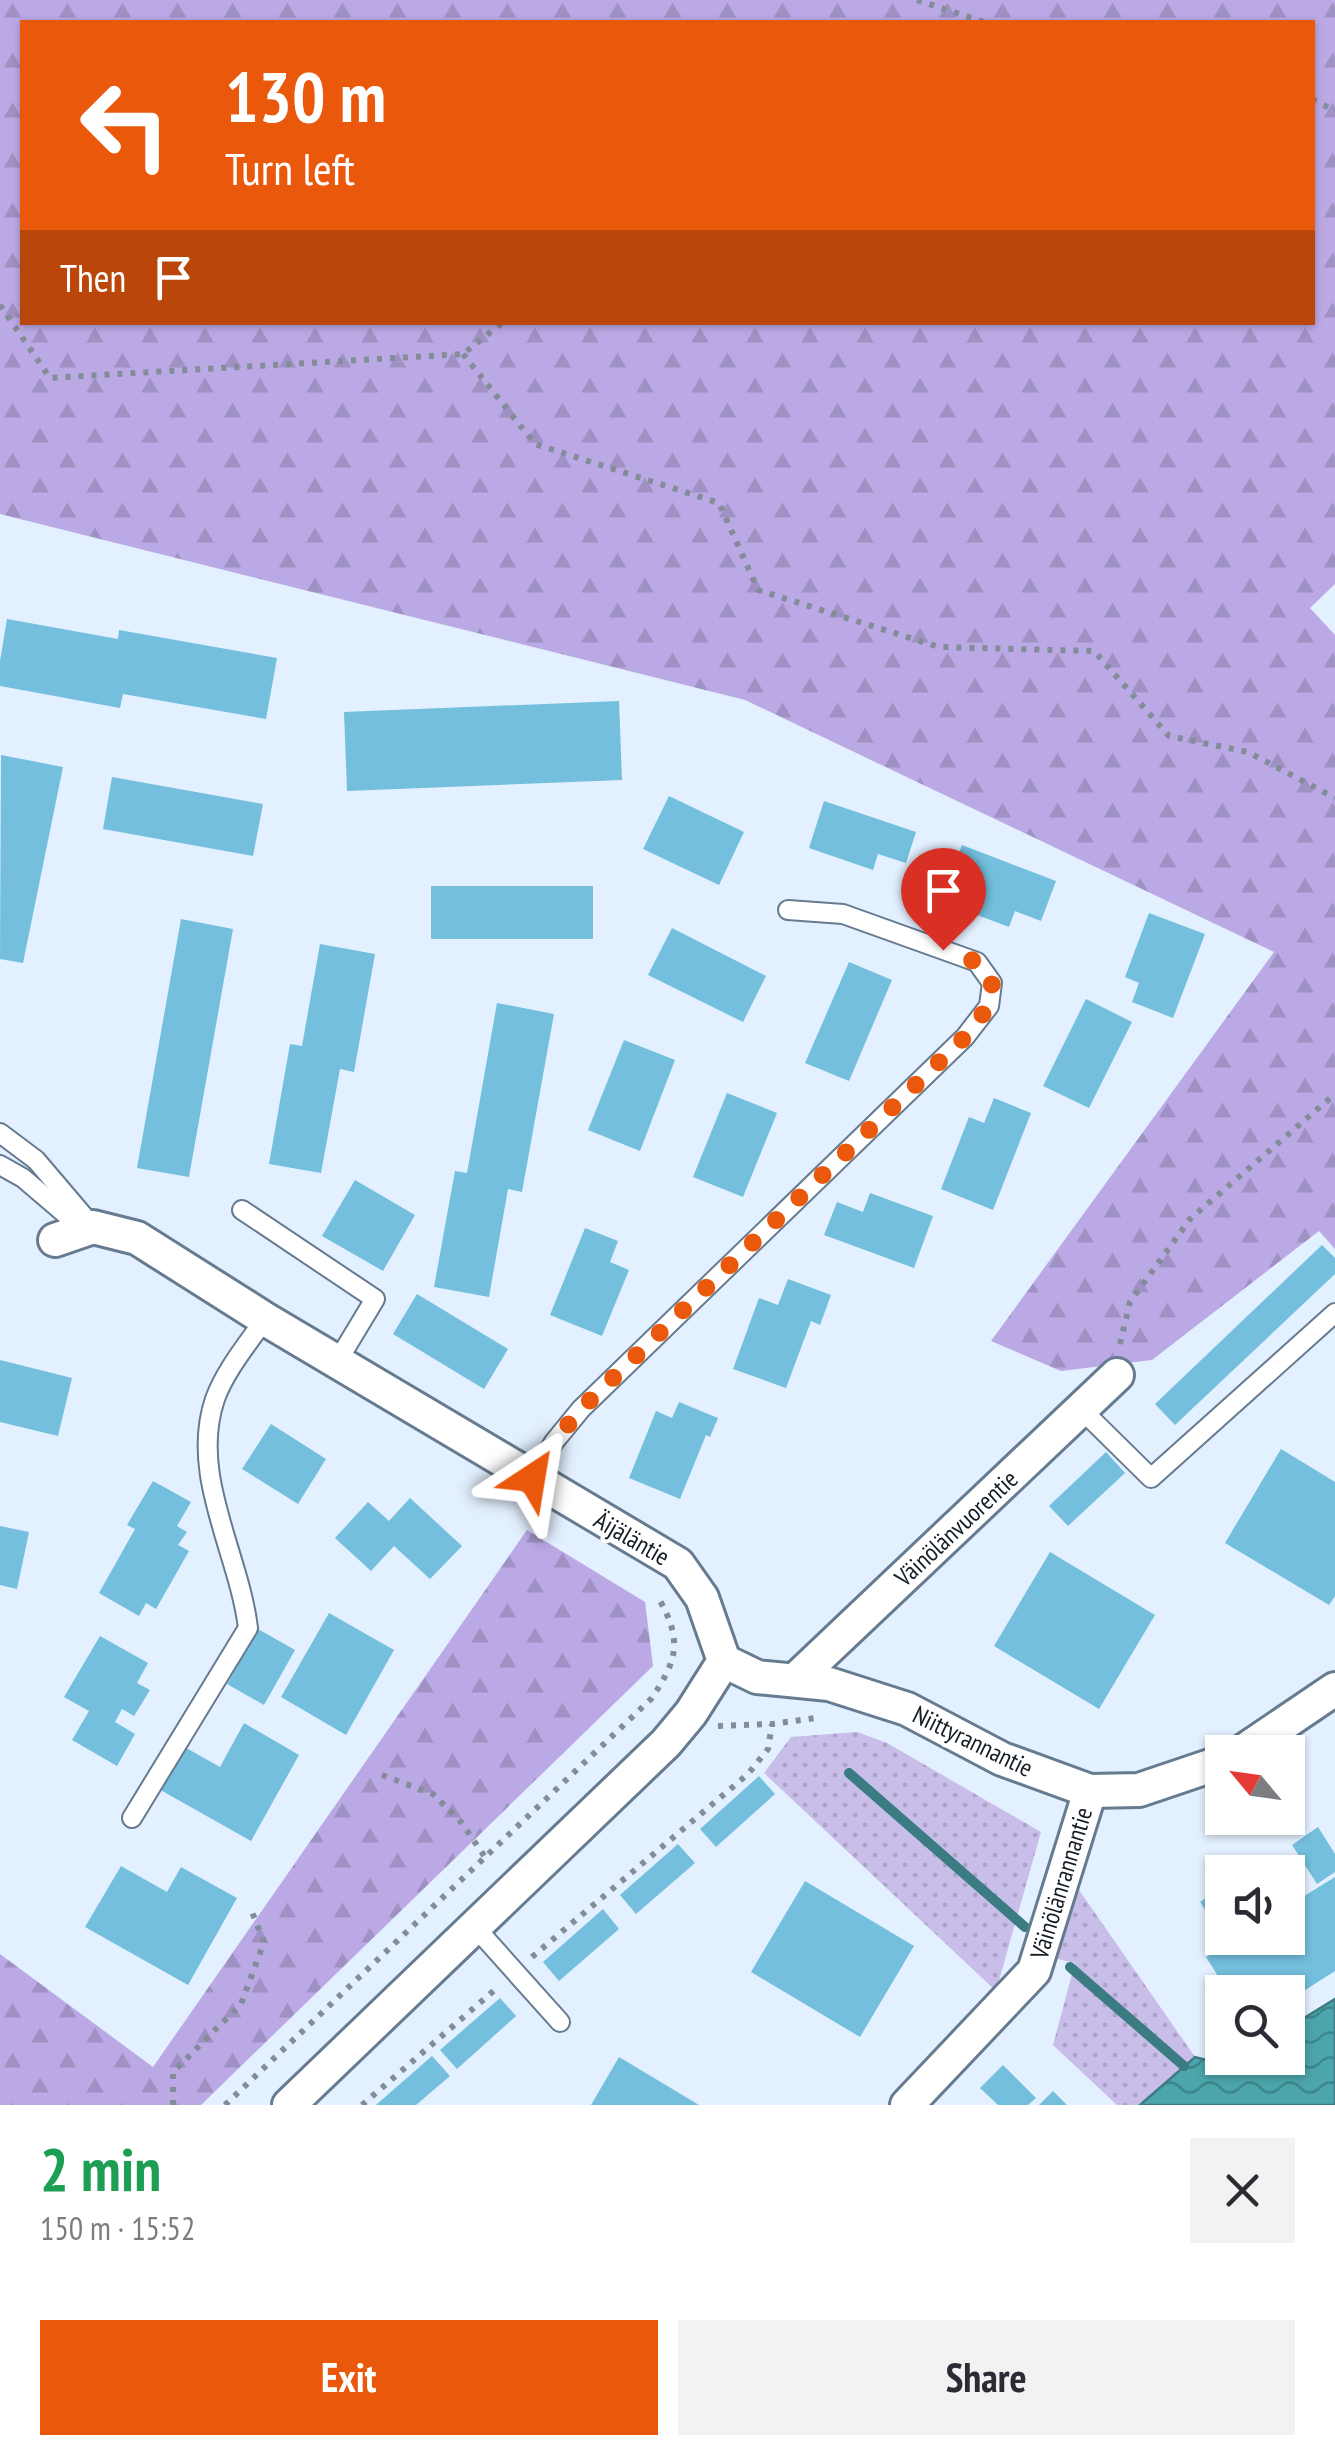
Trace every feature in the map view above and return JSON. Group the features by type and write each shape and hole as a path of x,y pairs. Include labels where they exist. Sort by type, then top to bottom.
{"street":[{"name":"Äijäläntie","path":"78,1233 138,1238 265,1319 678,1564 702,1598 724,1661"},
{"name":"Väinölänvuorentie","path":"794,1680 1117,1375"},
{"name":"Niittyrannantie","path":"724,1661 757,1677 829,1684 907,1709 1002,1759 1090,1791 1139,1790 1205,1768"},
{"path":"289,2105 666,1743 691,1713 724,1661"},
{"path":"1267,1735 1335,1688"},
{"name":"Väinölänrannantie","path":"907,2105 1034,1971 1090,1791"}],"lane":[{"path":"532,1478 581,1409 965,1037 989,1006 992,983 977,962 844,914 788,910"},
{"path":"0,1133 36,1160 78,1233"},
{"path":"0,1165 23,1178 78,1233"},
{"path":"242,1210 375,1299 337,1362"},
{"path":"1081,1409 1151,1478 1335,1313"},
{"path":"132,1818 248,1628 244,1592 211,1480 207,1440 216,1394 265,1319"},
{"path":"475,1927 560,2022"}],"path":[{"path":"917,0 978,20"},
{"path":"0,305 50,378 463,354 498,325"},
{"path":"463,354 535,444 719,503 758,590 939,647 1094,650 1170,736 1248,752 1335,798"},
{"path":"1117,1375 1130,1302 1190,1219 1335,1094"},
{"path":"225,2105 651,1699 676,1652 669,1617 652,1586"},
{"path":"658,1688 716,1726 772,1724 824,1716"},
{"path":"362,2105 748,1774 768,1749 772,1724"},
{"path":"382,1775 433,1794 461,1822 485,1858"},
{"path":"174,2105 172,2072 241,2004 264,1942 250,1907"}],"shaded area":[{"path":"857,1732 887,1743 1041,1832 996,1991 764,1773 791,1737"},
{"path":"1077,1887 1195,2057 1140,2105 1117,2105 1053,2045 1075,1963 1053,1958"}],"green space":[{"path":"0,0 1335,0 1335,584 1310,608 1335,635 1335,1249 1319,1231 1152,1360 1061,1371 991,1341 1274,952 745,700 0,514"},
{"path":"527,1530 645,1602 653,1666 201,2105 0,2105 0,1954 153,2067"}],"water":[{"path":"1335,1999 1335,2105 1140,2105 1195,2057 1205,2060 1205,2075 1305,2075 1305,2018"}],"building":[{"path":"7,619 118,639 119,630 277,658 266,719 123,694 120,708 0,686"},
{"path":"619,701 622,780 347,791 344,712"},
{"path":"1,755 63,767 23,963 0,959"},
{"path":"112,777 263,804 253,856 103,829"},
{"path":"669,796 744,832 719,885 643,849"},
{"path":"824,801 916,832 906,863 878,854 873,870 809,848"},
{"path":"962,845 1056,881 1041,921 1015,911 1009,927 940,901"},
{"path":"431,886 593,886 593,939 431,939"},
{"path":"1149,913 1205,934 1173,1018 1132,1002 1139,983 1125,977"},
{"path":"181,919 233,929 189,1177 137,1168"},
{"path":"672,928 766,976 743,1022 648,975"},
{"path":"320,944 375,954 354,1072 340,1069 321,1173 269,1164 290,1044 302,1046"},
{"path":"849,962 892,980 849,1081 805,1063"},
{"path":"1086,999 1132,1022 1089,1108 1043,1086"},
{"path":"497,1003 554,1014 522,1192 508,1189 489,1297 434,1287 455,1171 467,1173"},
{"path":"624,1040 675,1060 640,1151 588,1130"},
{"path":"727,1093 777,1113 743,1197 693,1177"},
{"path":"994,1098 1031,1113 993,1210 941,1189 969,1117 984,1123"},
{"path":"355,1180 415,1215 383,1271 322,1236"},
{"path":"870,1193 933,1216 914,1268 824,1235 837,1202 863,1212"},
{"path":"585,1228 618,1241 610,1262 629,1270 602,1336 550,1315"},
{"path":"1322,1245 1335,1258 1335,1274 1175,1425 1155,1404"},
{"path":"788,1279 831,1295 820,1325 811,1321 786,1388 733,1369 759,1298 778,1305"},
{"path":"417,1294 508,1349 484,1389 393,1334"},
{"path":"0,1360 72,1378 58,1436 0,1422"},
{"path":"679,1402 718,1418 710,1437 706,1435 680,1499 629,1478 656,1411 672,1418"},
{"path":"271,1424 326,1459 298,1504 242,1469"},
{"path":"1281,1449 1335,1482 1335,1596 1329,1605 1225,1543"},
{"path":"1106,1452 1125,1473 1068,1526 1049,1506"},
{"path":"153,1481 191,1502 177,1526 187,1532 178,1545 189,1551 156,1609 146,1603 139,1616 99,1593 135,1529 127,1525"},
{"path":"410,1498 462,1546 430,1579 394,1546 371,1571 335,1538 368,1502 389,1521"},
{"path":"0,1526 29,1532 17,1589 0,1585"},
{"path":"1050,1552 1155,1615 1099,1709 994,1646"},
{"path":"329,1613 394,1650 346,1735 281,1697"},
{"path":"258,1629 295,1650 264,1705 227,1684"},
{"path":"100,1636 148,1663 137,1683 150,1690 134,1716 122,1709 115,1722 135,1734 117,1766 72,1740 89,1711 64,1697"},
{"path":"244,1723 299,1755 251,1841 157,1788 181,1745 220,1767"},
{"path":"759,1776 775,1794 716,1847 700,1829"},
{"path":"1318,1827 1335,1854 1335,1872 1317,1884 1305,1865 1305,1855 1298,1855 1292,1845"},
{"path":"678,1844 695,1863 636,1914 620,1895"},
{"path":"121,1866 167,1892 181,1867 237,1898 188,1985 85,1927"},
{"path":"1335,1877 1335,1971 1305,1990 1305,1975 1217,1975 1206,1957 1209,1955 1305,1955 1305,1896"},
{"path":"805,1881 914,1946 860,2037 751,1972"},
{"path":"603,1909 619,1929 559,1981 543,1962"},
{"path":"500,1998 516,2016 457,2069 440,2050"},
{"path":"432,2056 450,2076 416,2105 376,2105"},
{"path":"619,2057 699,2105 591,2105"},
{"path":"1003,2065 1036,2098 1028,2105 998,2105 980,2088"},
{"path":"1053,2091 1067,2105 1039,2105"}],"waterway":[{"path":"849,1773 1025,1927"},
{"path":"1070,1967 1184,2066"}],"route":[{"path":"532,1478 581,1409 965,1037 989,1006 992,983 977,962 943,950"}]}
